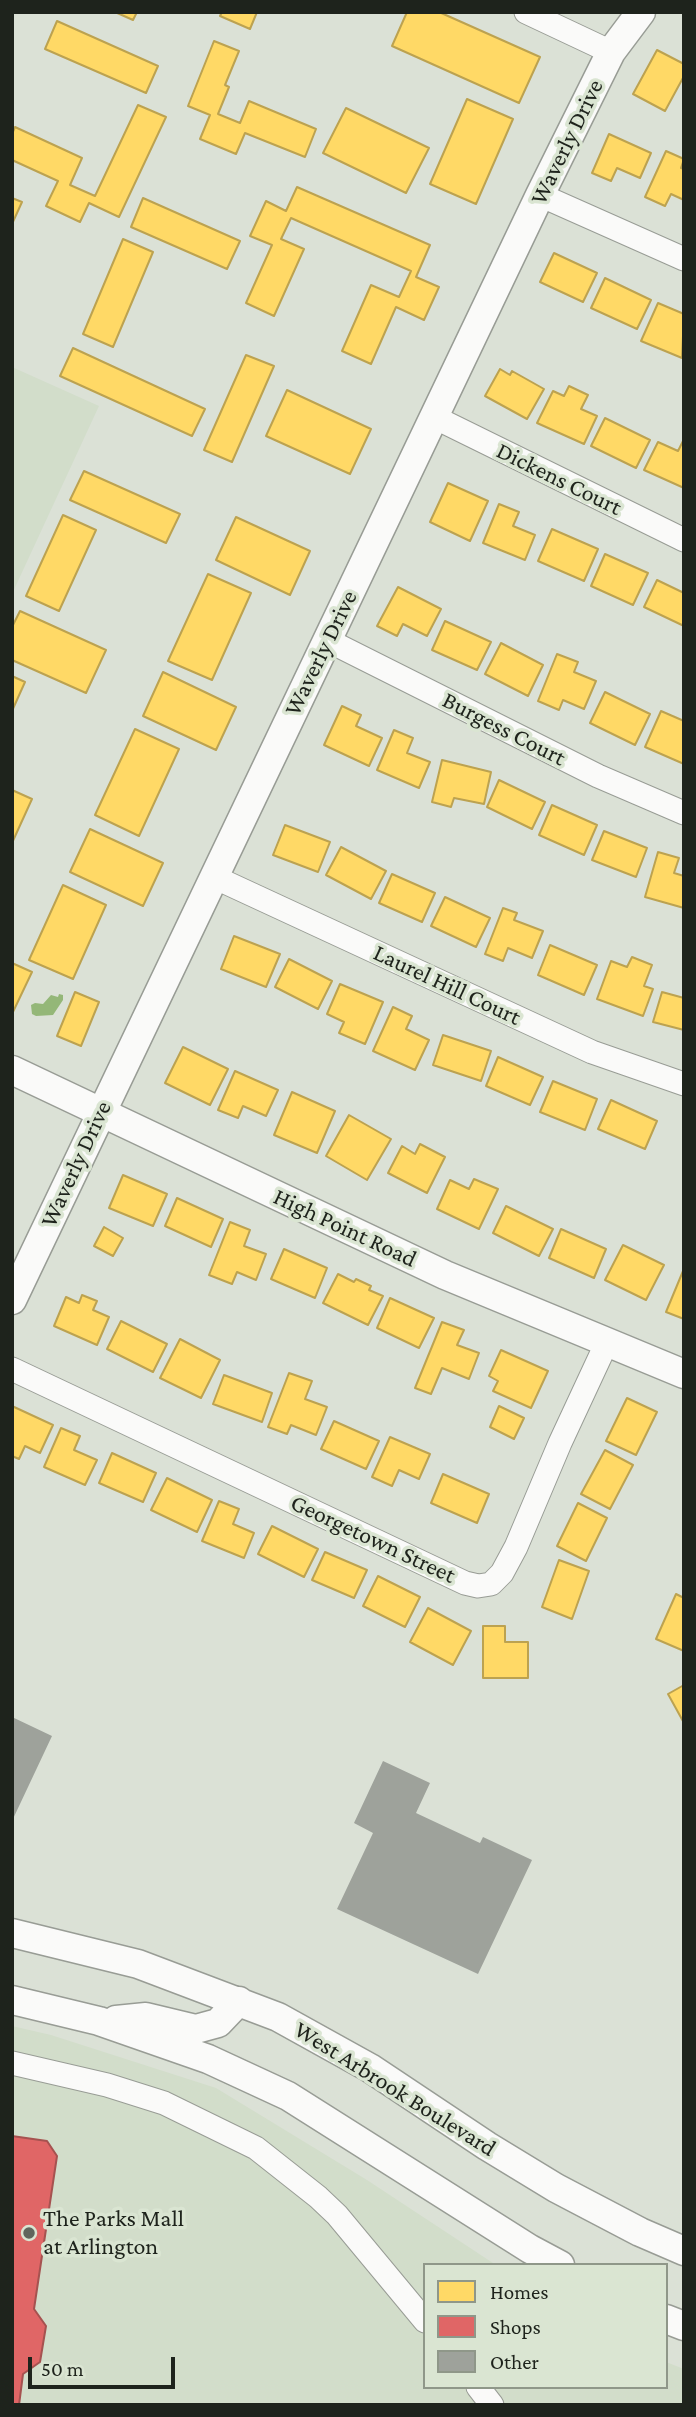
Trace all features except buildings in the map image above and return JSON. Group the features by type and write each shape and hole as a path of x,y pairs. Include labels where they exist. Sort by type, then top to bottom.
{"street":[{"path":"526,12 611,52"},
{"name":"Waverly Drive","path":"12,1300 540,195 611,52 641,12"},
{"path":"540,195 684,259"},
{"name":"Dickens Court","path":"434,417 684,540"},
{"name":"Burgess Court","path":"327,640 598,776 684,813"},
{"name":"Laurel Hill Court","path":"214,877 592,1052 684,1084"},
{"name":"High Point Road","path":"12,1070 445,1275 684,1374"},
{"name":"Georgetown Street","path":"12,1369 452,1577 478,1586 491,1584 502,1573 516,1547 607,1342"},
{"name":"West Arbrook Boulevard","path":"12,1933 138,1965 278,2017 370,2068 487,2146 556,2188 640,2232 684,2251"},
{"path":"12,2000 99,2021 208,2059 288,2096 556,2263"},
{"path":"99,2021 146,2017 195,2029 218,2023 239,2001"},
{"path":"12,2063 107,2085 164,2103 256,2148 337,2215 423,2319"},
{"path":"480,2389 492,2405"}],"shaded area":[{"path":"12,367 99,406 12,594"},
{"path":"59,994 63,995 63,1000 53,1015 32,1014 31,1005 43,1004 51,995 58,997"},
{"path":"12,2026 51,2035 216,2088 367,2180 493,2263 423,2263 423,2389 668,2389 668,2363 684,2369 684,2405 12,2405"}],"place":[{"name":"The Parks Mall at Arlington","path":"29,2233"}]}
